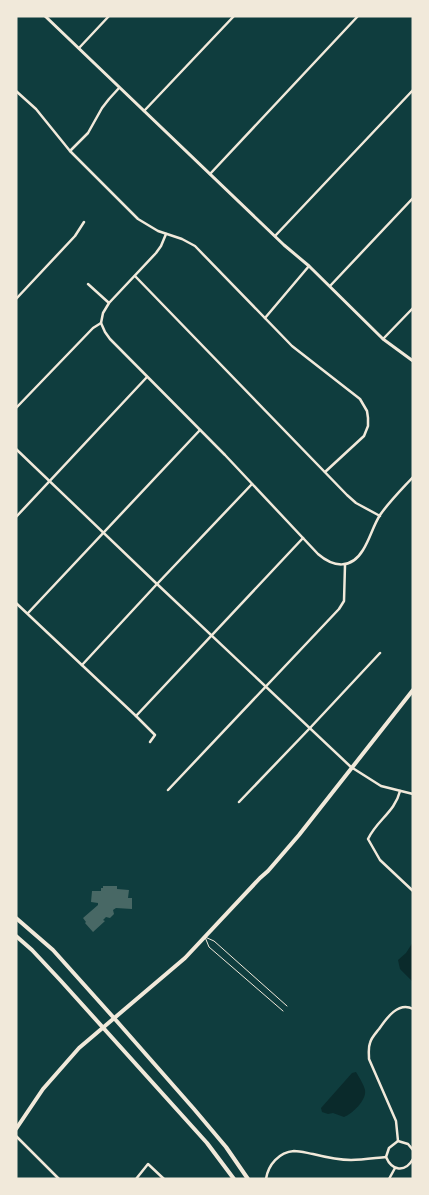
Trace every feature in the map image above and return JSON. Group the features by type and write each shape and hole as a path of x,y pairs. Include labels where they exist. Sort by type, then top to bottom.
{"main road":[{"path":"16,1129 43,1089 80,1048 185,958 268,871 413,690"},
{"path":"16,918 57,955 114,1018 194,1109 226,1148 248,1179"},
{"path":"16,936 44,962 207,1143 234,1179"}],"street":[{"path":"45,16 284,245 330,286 383,339 413,362"},
{"path":"79,48 109,16"},
{"path":"144,111 234,16"},
{"path":"210,174 358,16"},
{"path":"70,151 88,132 102,108 119,88"},
{"path":"275,236 413,90"},
{"path":"16,91 40,113 70,151 138,219 166,234 182,238 195,246 292,346 360,399 367,411 368,426 364,436 325,472"},
{"path":"330,286 413,198"},
{"path":"16,300 75,236 84,222"},
{"path":"166,234 161,246 102,313 101,323 105,332 147,378 200,430 326,561 345,565 356,559 363,551 380,516 413,477"},
{"path":"265,318 309,266"},
{"path":"135,276 347,495 356,503 380,516"},
{"path":"88,284 109,303"},
{"path":"383,339 413,308"},
{"path":"16,408 93,328 101,323"},
{"path":"16,517 147,378"},
{"path":"28,613 200,430"},
{"path":"16,449 351,767 380,786 413,794"},
{"path":"82,665 252,484"},
{"path":"136,716 303,538"},
{"path":"168,790 339,609 344,601 345,565"},
{"path":"16,603 136,716 154,735 150,742"},
{"path":"239,802 380,653"},
{"path":"400,791 397,801 372,831 368,839 380,860 413,891"},
{"path":"398,1141 396,1121 370,1059 368,1048 371,1039 395,1010 404,1006 413,1009"},
{"path":"16,1136 59,1179"},
{"path":"398,1141 408,1144 413,1150"},
{"path":"395,1168 386,1157 389,1148 398,1141"},
{"path":"266,1179 271,1163 290,1152 296,1151 352,1160 386,1157"},
{"path":"395,1168 407,1166 413,1159"},
{"path":"136,1179 148,1164 164,1179"},
{"path":"389,1179 395,1168"}],"lane":[{"path":"205,937 215,941 287,1006"},
{"path":"205,937 210,946 283,1011"}],"water":[{"path":"413,942 413,982 400,969 398,960 406,953"},
{"path":"356,1072 365,1090 364,1098 358,1106 344,1117 322,1112 321,1108 352,1073"}],"building":[{"path":"103,886 117,886 117,889 129,890 128,898 132,898 132,909 116,908 113,910 114,914 110,918 106,917 103,920 105,921 93,932 83,918 98,905 98,903 91,902 92,891 101,891"}]}
